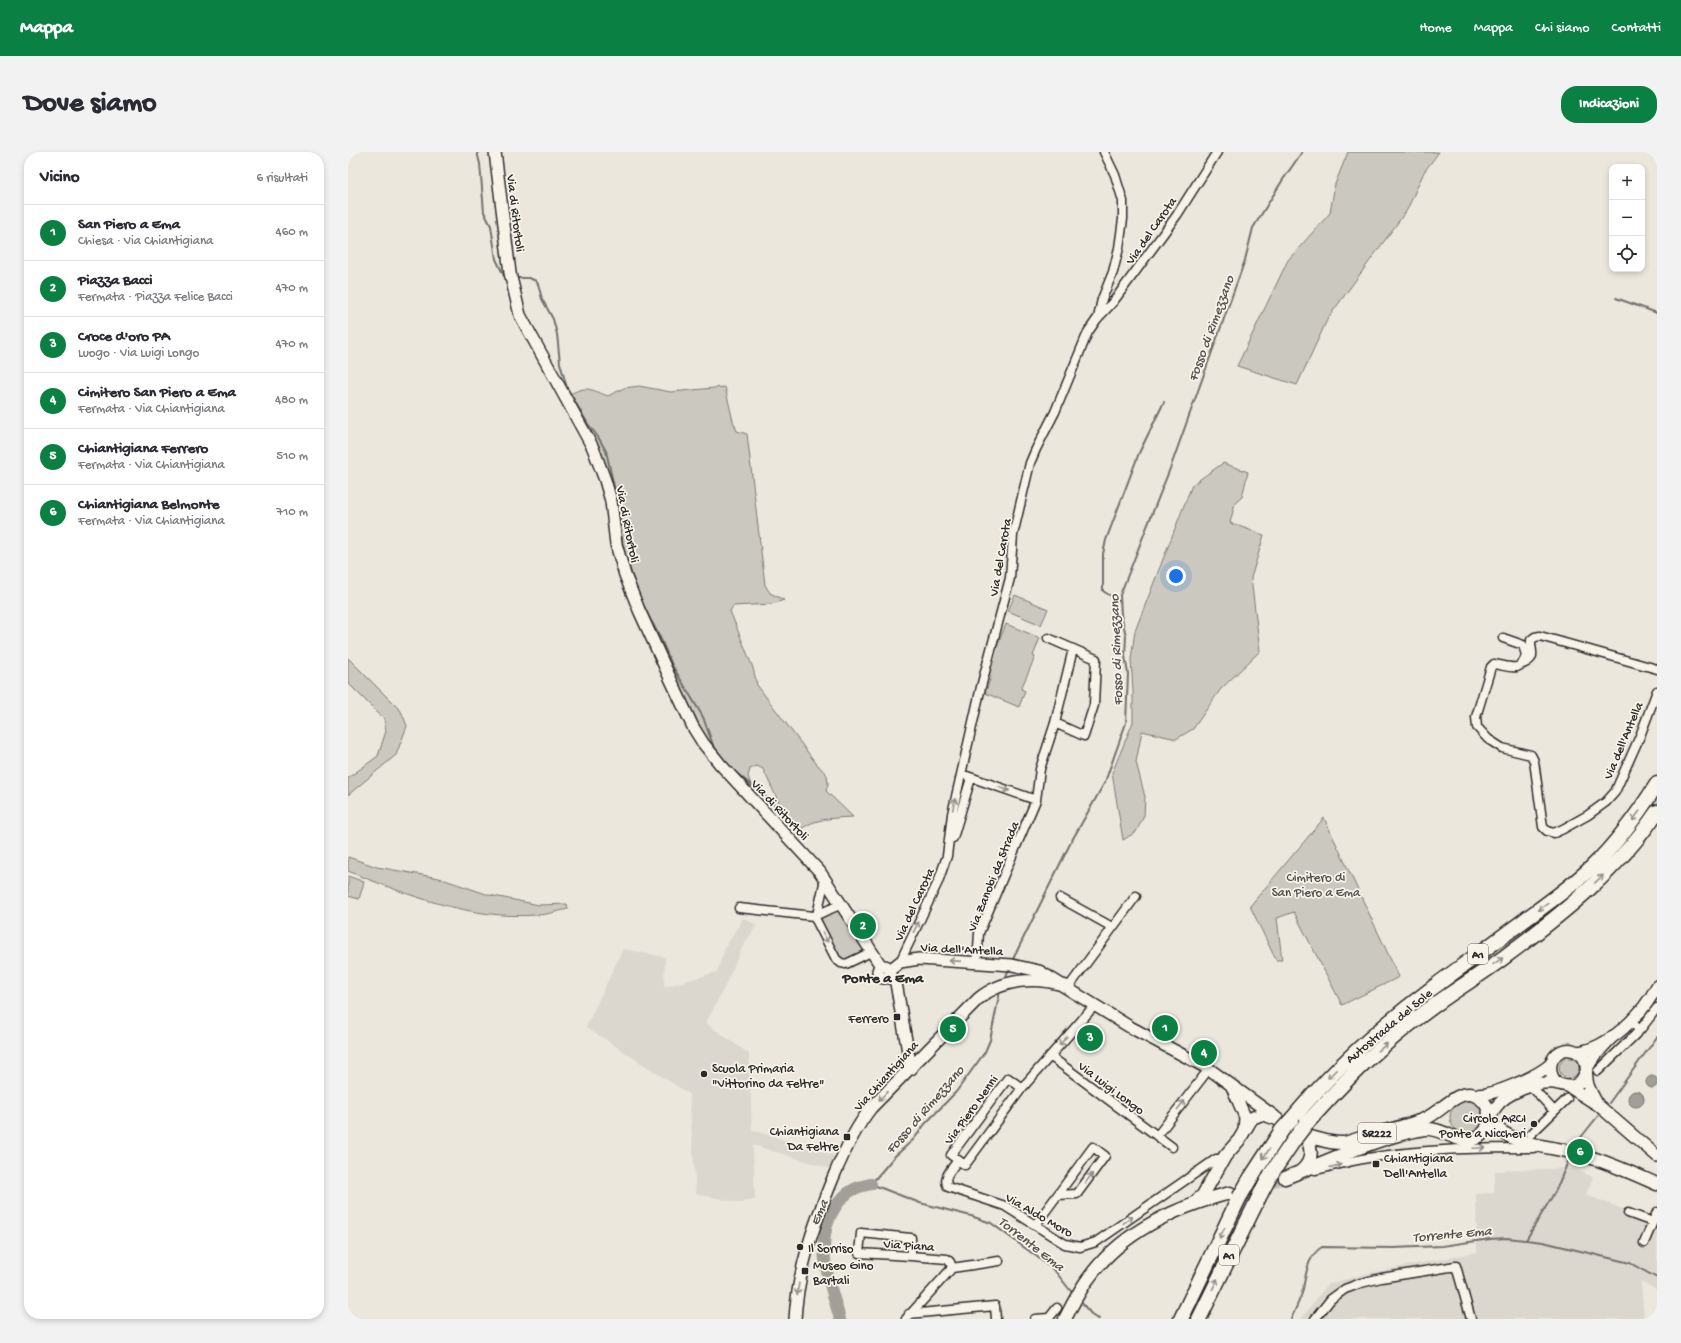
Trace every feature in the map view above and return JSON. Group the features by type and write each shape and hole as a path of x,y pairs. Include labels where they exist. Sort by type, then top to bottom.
{"highway":[{"name":"Autostrada del Sole","path":"1181,1319 1233,1194 1250,1178 1280,1124 1292,1118 1319,1086 1386,1024 1556,897 1592,867 1618,839 1639,813 1657,784"},
{"name":"Autostrada del Sole","path":"1199,1319 1260,1193 1271,1174 1305,1135 1364,1062 1439,1002 1506,956 1585,893 1621,858 1642,834 1657,812"}],"main road":[{"name":"SR222","path":"1305,1135 1336,1143 1356,1140 1422,1120 1436,1113 1460,1095 1472,1094"},
{"path":"1472,1094 1479,1097 1486,1103 1489,1110 1489,1121 1485,1130 1479,1136"},
{"path":"1449,1103 1444,1115 1446,1124 1451,1133 1463,1139 1471,1139 1479,1136 1510,1138 1545,1148 1571,1152 1599,1161 1657,1184"},
{"path":"1192,1205 1204,1195 1220,1164 1239,1140 1250,1120 1255,1116 1266,1115 1280,1124"},
{"path":"1489,1121 1510,1138"},
{"name":"SR222","path":"1285,1178 1344,1152 1386,1138 1425,1129 1436,1129 1463,1139"},
{"name":"SR222","path":"1298,1172 1307,1166 1310,1158 1310,1149 1305,1135"},
{"path":"1220,1164 1217,1178 1219,1186 1224,1191 1233,1194"},
{"path":"1067,1316 1088,1278 1109,1255 1136,1233 1152,1223 1192,1205 1233,1194"}],"street":[{"name":"Via di Ritortoli","path":"495,152 511,277 520,315 530,336 593,448 609,494 616,544 625,575 649,634 693,727 703,743 720,764 794,843 825,879 871,952 896,983 911,1069"},
{"name":"Via del Carota","path":"1097,319 1102,299 1116,260 1123,219 1123,201 1115,175 1104,152"},
{"name":"Via del Carota","path":"947,856 952,814 980,687 1010,578 1013,535 1030,463 1055,412 1088,332 1097,319 1113,302 1172,221 1217,152"},
{"path":"1523,664 1531,660 1531,640 1540,636 1657,669"},
{"path":"1048,638 1096,659 1094,704 1084,736 1055,723"},
{"path":"1503,638 1523,645 1526,655 1523,664"},
{"name":"Via Zanobi da Strada","path":"976,963 979,933 1036,800 1040,769 1055,723 1073,649"},
{"name":"Via dell'Antella","path":"1523,664 1510,668 1494,664 1491,667 1476,717 1477,727 1488,739 1502,748 1531,755 1534,762 1543,827 1547,832 1554,833 1575,824 1606,802 1615,792 1640,736 1657,691"},
{"path":"962,772 971,778 1036,800"},
{"name":"Via del Carota","path":"900,962 938,882 971,778"},
{"path":"825,879 816,916 836,959 841,963 846,964 871,952"},
{"path":"1067,987 1136,896"},
{"path":"1060,898 1112,927"},
{"path":"739,908 816,916 842,904"},
{"name":"Via dell'Antella","path":"900,962 919,959 1010,965"},
{"path":"887,970 900,962"},
{"name":"Via Chiantigiana","path":"1010,965 1039,971 1130,1027 1209,1070 1280,1124"},
{"name":"Via Chiantigiana","path":"794,1319 798,1286 808,1246 821,1207 840,1163 864,1117 911,1069 929,1047 978,999 991,989 1002,984 1023,981 1042,981 1067,987"},
{"path":"1472,1094 1478,1096 1484,1095 1508,1087 1545,1069 1551,1064 1555,1056 1561,1052 1569,1050 1577,1052 1591,1050 1613,1036 1630,1022 1648,1002 1657,986"},
{"path":"1050,1056 1095,1005"},
{"path":"1598,1071 1640,1030 1657,1008"},
{"path":"1630,1022 1640,1030"},
{"path":"1489,1121 1496,1106 1502,1100 1515,1092 1531,1086 1548,1083 1575,1085 1581,1082 1592,1059 1613,1036"},
{"path":"1577,1052 1586,1062 1586,1072 1590,1090 1598,1105"},
{"name":"Via Piero Nenni","path":"1022,1088 1008,1078 951,1155 965,1166 1022,1088 1050,1056"},
{"name":"Via Luigi Longo","path":"1050,1056 1172,1147"},
{"path":"1551,1064 1552,1075 1563,1085 1598,1105 1657,1156"},
{"path":"1157,1136 1209,1070"},
{"name":"Via Chiantigiana","path":"1230,1085 1245,1117 1244,1132"},
{"path":"1531,1086 1554,1111"},
{"path":"1531,1134 1567,1099"},
{"path":"1452,1150 1460,1146 1463,1139"},
{"path":"1036,1224 1093,1147 1105,1156 1077,1194 1058,1195"},
{"path":"1298,1172 1362,1159 1452,1150 1545,1148"},
{"name":"Via Aldo Moro","path":"958,1160 946,1178 948,1187 955,1191 996,1202 1036,1224 1060,1241 1070,1245 1084,1246 1096,1242 1214,1160 1219,1159 1220,1164"},
{"path":"1644,1244 1657,1212"},
{"path":"1628,1213 1653,1222"},
{"name":"Via Piana","path":"911,1256 911,1238 861,1233 859,1253 947,1259 952,1268"},
{"path":"907,1317 952,1268 999,1261"},
{"path":"1315,1319 1331,1299 1345,1289 1381,1278 1456,1266 1471,1319"},
{"path":"907,1317 995,1306 996,1319"},
{"path":"1035,1319 1049,1318 1057,1308"}],"shaded area":[{"name":"Scuola Primaria \"Vittorino da Feltre\"","path":"743,918 757,925 743,946 706,1023 749,1054 752,1130 836,1156 831,1169 753,1145 755,1200 745,1200 742,1203 696,1194 689,1094 586,1027 623,949 665,957 664,987 717,972 724,950"},
{"path":"1652,1076 1656,1078 1658,1082 1656,1086 1652,1088 1648,1086 1646,1082 1648,1078"},
{"path":"1636,1091 1643,1096 1644,1099 1639,1106 1636,1107 1629,1102 1628,1099 1633,1092"},
{"path":"1571,1168 1593,1177 1586,1195 1657,1222 1657,1290 1641,1282 1644,1319 1301,1319 1328,1284 1365,1274 1477,1252 1476,1194 1494,1193 1495,1171"}],"green space":[{"path":"1348,152 1439,152 1424,172 1407,210 1328,318 1297,385 1237,366 1288,260 1330,213 1335,184"},
{"path":"639,386 671,392 725,387 733,421 737,431 747,434 765,585 770,593 784,600 772,604 733,606 730,611 753,668 757,685 815,762 827,775 828,784 826,791 853,817 832,818 818,821 800,830 781,807 763,769 757,766 750,769 748,776 754,794 723,762 704,735 634,590 618,533 604,461 599,446 568,395 580,390 588,389 608,396 624,388"},
{"path":"1223,463 1248,472 1242,497 1235,503 1230,523 1264,535 1251,578 1260,651 1220,690 1193,729 1176,739 1142,731 1136,762 1145,797 1144,816 1136,832 1123,840 1112,773 1133,722 1131,659 1135,631 1192,485"},
{"path":"1015,595 1048,609 1041,625 1008,611"},
{"path":"1006,624 1040,638 1033,656 1035,657 1021,689 1025,691 1019,707 985,693 991,677 986,675"},
{"path":"348,658 401,711 407,726 396,755 348,795 348,778 378,756 386,731 384,719 348,683"},
{"name":"Cimitero di San Piero a Ema","path":"1324,818 1399,977 1342,1005 1294,912 1277,918 1282,960 1276,960 1250,906"},
{"path":"348,857 377,867 439,878 489,895 539,905 567,904 568,909 540,915 512,916 464,910 416,897 348,871"},
{"path":"348,876 364,882 359,899 348,896"},
{"path":"840,908 866,952 846,962 840,957 819,920"},
{"path":"1565,1058 1573,1058 1579,1064 1579,1072 1573,1078 1565,1078 1559,1072 1559,1064"},
{"path":"1467,1100 1479,1105 1484,1117 1479,1129 1467,1134 1455,1129 1450,1117 1455,1105"}],"waterway":[{"path":"477,152 480,164 484,212 491,226 496,259 504,276 506,277"},
{"name":"Fosso di Rimezzano","path":"1012,961 1071,842 1105,782 1126,723 1128,674 1125,656 1126,636 1121,614 1120,595 1171,466 1245,260 1253,228 1302,152"},
{"path":"515,278 529,278 536,281 538,284 542,299 553,319 557,334 560,363 567,388 606,451 617,500 623,548"},
{"path":"1616,298 1657,313"},
{"path":"1120,602 1103,591 1103,554 1106,540 1139,453 1164,402"},
{"path":"624,552 639,596 659,635 672,665 703,717 713,745 729,767 771,801 780,812"},
{"name":"Fosso di Rimezzano","path":"1004,981 1009,969"},
{"name":"Fosso di Rimezzano","path":"1000,991 990,1040 985,1052 956,1092 925,1124 914,1139 894,1157 871,1184 920,1203 971,1216 991,1223 1055,1271 1073,1294"},
{"path":"1609,1103 1657,1037"},
{"path":"1575,1147 1598,1116"},
{"path":"1526,1240 1556,1190 1570,1157"},
{"name":"Ema","path":"840,1319 825,1262 825,1233 829,1219 843,1197 855,1189 871,1184"},
{"name":"Torrente Ema","path":"1291,1319 1302,1293 1310,1262 1313,1256 1322,1247 1393,1248 1442,1246 1507,1238 1543,1242 1630,1263 1657,1278"},
{"name":"Torrente Ema","path":"1079,1300 1093,1316 1099,1319"}],"tunnel":[{"path":"1238,1191 1285,1178"}],"place":[{"name":"Piazza Bacci","path":"863,926"},
{"name":"Ferrero","path":"897,1017"},
{"name":"San Piero a Ema","path":"1165,1028"},
{"name":"Chiantigiana Ferrero","path":"953,1029"},
{"name":"Croce d'oro PA","path":"1090,1038"},
{"name":"Cimitero San Piero a Ema","path":"1204,1053"},
{"name":"Scuola Primaria \"Vittorino da Feltre\"","path":"704,1074"},
{"name":"Circolo ARCI Ponte a Niccheri","path":"1534,1124"},
{"name":"Chiantigiana Da Feltre","path":"847,1137"},
{"name":"Chiantigiana Belmonte","path":"1580,1152"},
{"name":"Chiantigiana Dell'Antella","path":"1376,1164"},
{"name":"Il Sorriso","path":"800,1247"},
{"name":"Museo Gino Bartali","path":"805,1271"}],"district":[{"name":"Ponte a Ema","path":"883,977"}]}
